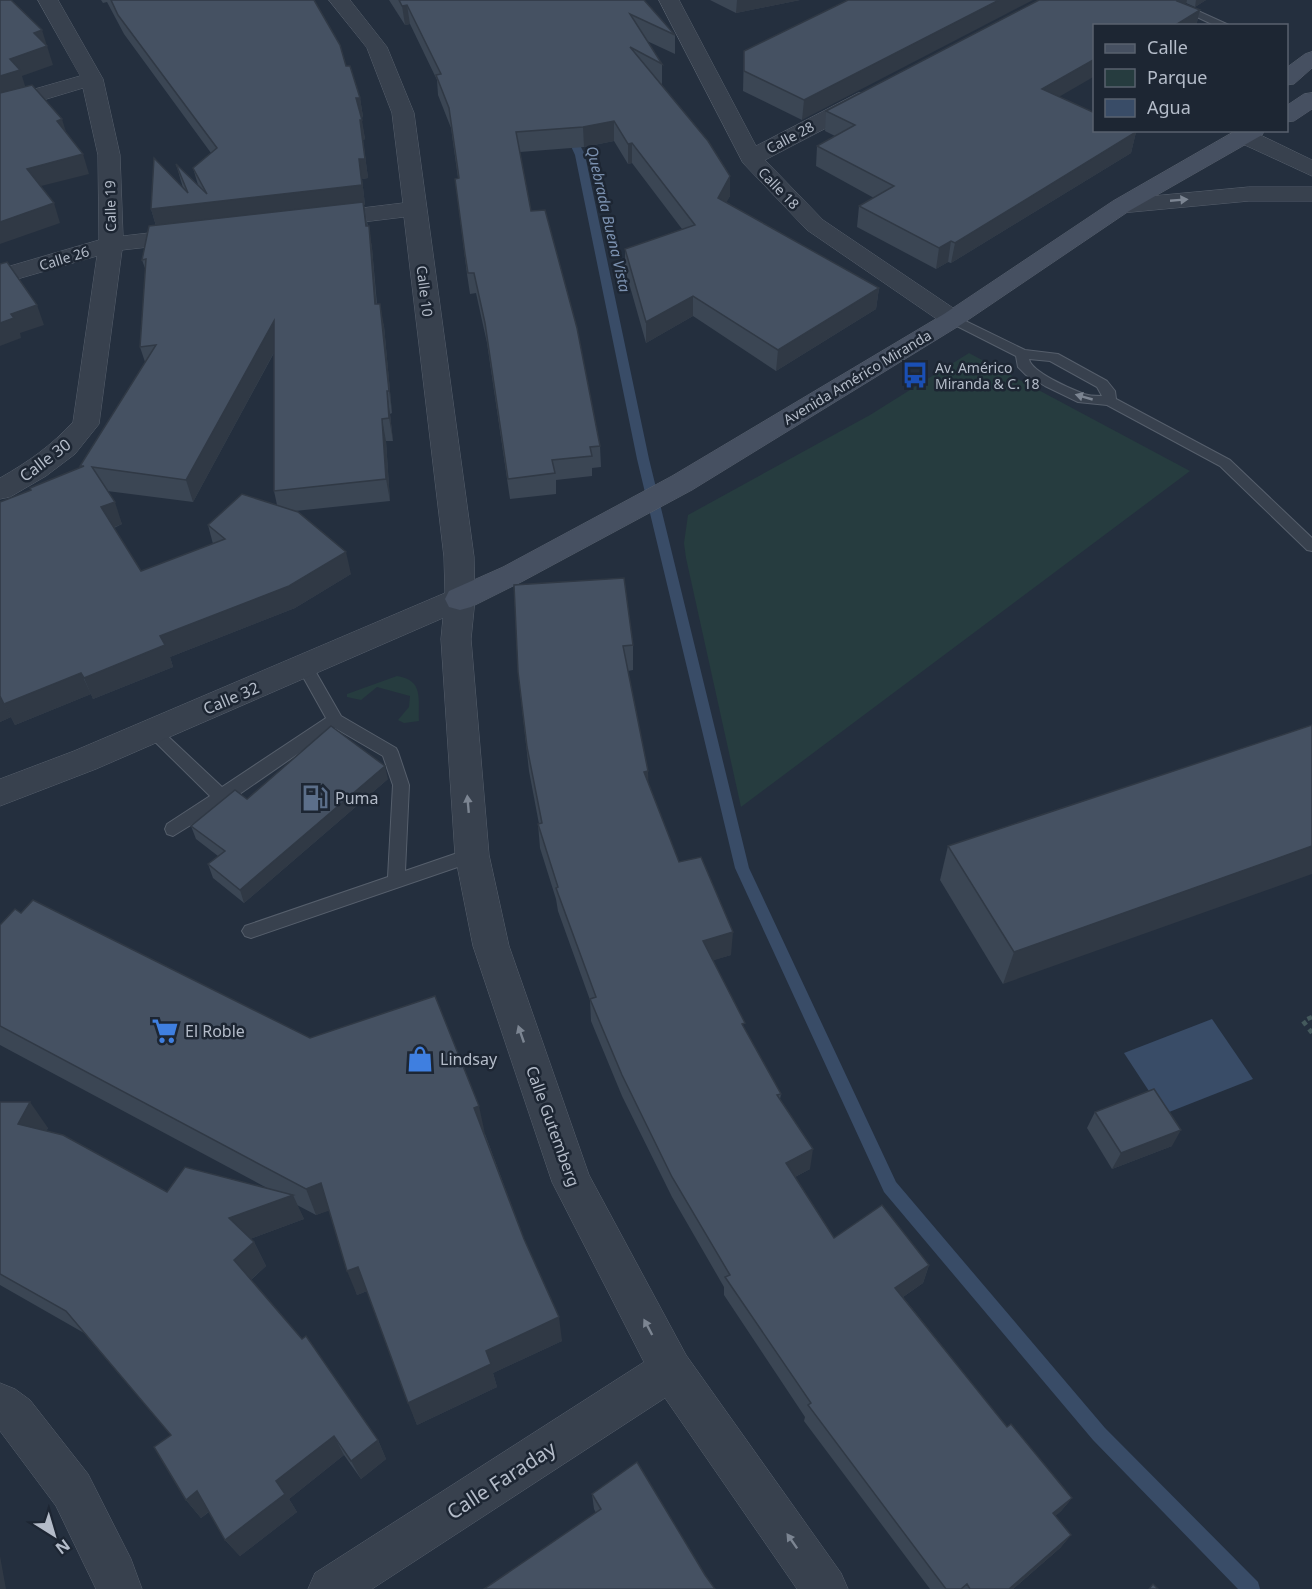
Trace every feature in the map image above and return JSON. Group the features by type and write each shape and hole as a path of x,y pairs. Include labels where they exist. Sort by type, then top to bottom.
{"street":[{"name":"Calle 19","path":"48,0 92,79 109,155 111,244 86,424"},
{"name":"Calle 10","path":"339,0 376,47 403,113 459,557 460,599"},
{"name":"Calle 18","path":"671,0 751,158 815,225 953,319"},
{"path":"1288,78 1312,58"},
{"path":"0,106 92,79"},
{"name":"Calle 28","path":"751,158 886,87"},
{"path":"1288,115 1312,99"},
{"path":"1243,132 1312,169"},
{"name":"Avenida Américo Miranda","path":"460,599 624,516 682,483 953,319 1121,206 1243,132"},
{"path":"1121,206 1249,194 1312,194"},
{"path":"298,223 415,209"},
{"name":"Calle 26","path":"0,277 111,244 216,232"},
{"name":"Calle 30","path":"0,490 43,465 65,448 86,424"},
{"name":"Calle 32","path":"0,793 152,731 460,599"},
{"name":"Calle Gutemberg","path":"460,599 456,639 472,855 490,946 572,1182 671,1370 825,1589"},
{"name":"Calle Faraday","path":"331,1589 671,1370"},
{"path":"0,1404 15,1415 72,1490 115,1575 119,1589"}],"lane":[{"path":"1166,0 1221,24"},
{"path":"953,319 1022,354 1041,354 1053,357 1102,384 1108,391 1110,401"},
{"path":"1022,354 1023,364 1031,372 1050,383 1083,399 1110,401 1225,463 1312,546"},
{"path":"305,666 336,720 390,752 400,785 396,881"},
{"path":"173,829 336,720"},
{"path":"152,731 222,796"},
{"path":"250,931 472,855"}],"path":[{"path":"1312,1017 1303,1021 1312,1033"}],"green space":[{"path":"969,353 1190,471 741,807 686,558 684,543 688,515 870,415"},
{"path":"397,676 406,678 416,686 419,698 419,721 404,723 398,720 409,707 410,696 377,687 361,700 347,697 347,694"}],"water":[{"path":"1212,1019 1253,1079 1164,1114 1124,1053"}],"building":[{"path":"0,0 11,0 42,30 34,33 47,46 10,59 20,70 0,76"},
{"path":"111,0 314,0 340,45 346,66 350,66 360,98 356,98 362,120 360,120 365,159 359,159 362,185 151,209 154,158 188,193 176,164 207,194 193,168 217,148 118,15"},
{"path":"399,0 644,0 675,35 630,14 662,64 630,47 708,141 730,176 718,198 879,288 778,350 693,296 646,322 625,249 695,225 632,143 628,144 614,121 583,127 516,132 531,211 545,210 577,328 600,446 590,447 592,456 552,460 555,473 508,479 485,323 474,273 468,273 455,179 459,178 449,108 436,75 441,74 407,5 402,6"},
{"path":"848,0 999,0 804,100 744,71 744,51"},
{"path":"1039,0 1178,0 1200,10 1177,24 1093,24 1093,60 1042,89 1093,112 1093,132 1136,132 955,243 951,241 939,248 859,206 894,186 817,146 855,125 826,111"},
{"path":"32,85 62,119 57,121 83,154 27,169 54,203 0,222 0,93"},
{"path":"363,202 366,226 369,226 375,304 380,304 389,391 387,391 389,418 382,419 386,479 274,491 274,321 186,480 92,467 115,502 101,507 141,571 225,539 208,525 242,494 298,512 346,552 289,586 160,636 165,645 84,678 81,673 4,704 0,696 0,502 84,466 80,466 156,345 140,347 146,259 142,260 149,226"},
{"path":"7,262 37,305 11,314 14,318 0,323 0,264"},
{"path":"624,578 633,645 623,646 648,771 644,772 679,862 701,857 733,932 703,941 745,1023 742,1024 781,1094 777,1095 813,1149 786,1163 834,1238 882,1205 929,1265 895,1288 1007,1427 1011,1424 1072,1498 1053,1513 1071,1535 1009,1589 970,1589 967,1584 961,1589 946,1589 808,1405 811,1403 725,1277 730,1275 672,1177 622,1075 590,999 596,997 556,888 558,887 538,824 542,823 527,747 518,672 514,585"},
{"path":"1312,725 1312,846 1014,952 948,846"},
{"path":"331,726 385,766 240,890 208,864 225,851 191,826 235,790 247,799"},
{"path":"33,900 310,1038 435,996 479,1106 474,1108 524,1239 559,1317 486,1351 491,1364 408,1403 358,1267 347,1271 321,1183 306,1189 0,1026 0,925 15,909 21,913"},
{"path":"1154,1089 1181,1130 1121,1153 1095,1112"},
{"path":"0,1102 30,1102 18,1124 63,1135 167,1192 185,1167 293,1195 229,1218 254,1242 234,1260 302,1339 306,1336 378,1440 351,1461 334,1436 276,1481 285,1494 225,1540 197,1491 186,1500 154,1447 171,1435 66,1311 0,1274"},
{"path":"637,1462 715,1589 484,1589 601,1509 592,1494"}],"waterway":[{"name":"Quebrada Buena Vista","path":"570,133 580,155 643,459 742,868 890,1187 1099,1434 1251,1589"}],"place":[{"name":"Av. Américo Miranda & C. 18","path":"915,375"},
{"name":"Puma","path":"315,798"},
{"name":"El Roble","path":"165,1031"},
{"name":"Lindsay","path":"420,1059"}]}
